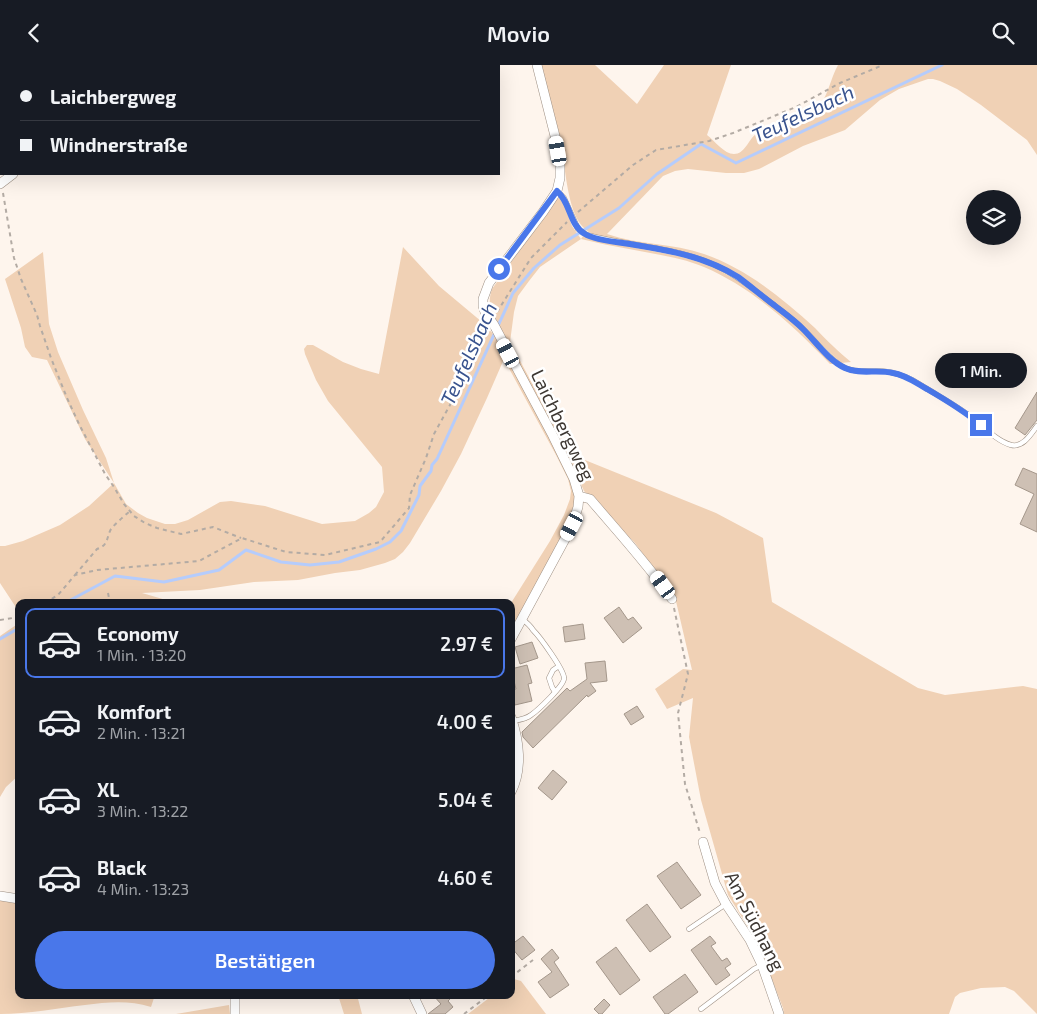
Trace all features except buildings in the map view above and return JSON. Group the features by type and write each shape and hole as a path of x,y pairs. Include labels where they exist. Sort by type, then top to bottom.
{"street":[{"path":"537,65 560,161 560,178 557,191"},
{"path":"0,184 12,175"},
{"name":"Laichbergweg","path":"515,632 572,526 578,507 579,496 566,461 485,312 483,299 489,283 557,191"},
{"name":"Laichbergweg","path":"579,496 590,499 635,550 672,599"},
{"path":"515,733 519,765 515,783"},
{"name":"Am Südhang","path":"703,842 715,883 726,904 750,940 762,965 779,1014"},
{"path":"0,896 15,898"},
{"path":"234,999 235,1014"},
{"path":"416,999 422,1014"}],"lane":[{"path":"557,191 564,198 578,229 587,235 673,252 706,261 724,269 802,327 827,354 845,368 862,372 880,371 908,377 973,418 1010,445 1024,442 1037,427"},
{"path":"515,719 526,718 532,715 564,681 559,666 534,631 522,619"},
{"path":"555,692 548,678 559,666"},
{"path":"689,929 726,904"},
{"path":"701,1009 762,965"}],"path":[{"path":"0,184 14,258 67,398 105,474 134,516 157,528 181,534 213,527 286,551 325,555 380,542 409,507 410,495 426,459 434,434 450,405 481,328 491,322 532,258 572,217 633,165 656,150 709,141 733,133 796,107 840,83 883,65"},
{"path":"52,599 58,595 97,549 103,547 111,529 130,511"},
{"path":"75,575 97,570 199,561 242,538"},
{"path":"108,593 109,599"},
{"path":"672,599 688,674 678,713 685,784 703,842"},
{"path":"0,621 15,618"},
{"path":"515,974 533,960"},
{"path":"464,1014 483,999"}],"shaded area":[{"path":"540,65 595,65 637,104 664,65 731,65 707,135 723,150 734,154 741,152 756,134 763,130 810,115 816,110 826,94 838,65 1037,65 1037,155 1027,140 981,105 957,89 940,81 928,79 899,89 880,100 845,130 803,146 759,169 744,173 726,173 688,169 675,171 663,176 607,234 619,238 692,250 720,260 735,268 763,285 790,306 851,362 841,363 799,323 711,261 690,254 601,237 583,227 572,205 559,133"},
{"path":"559,198 563,201 572,226 581,239 540,267 518,296 510,342 570,454 716,513 763,538 772,602 918,688 945,695 1023,686 1037,689 1037,1014 1014,991 1005,987 981,988 960,993 955,997 949,1014 784,1014 758,943 728,895 701,800 689,737 693,698 667,709 655,689 683,669 692,670 675,597 635,543 584,491 569,458 508,347 491,311 490,295 492,289"},
{"path":"583,236 594,240 679,256 712,266 736,280 780,312 804,333 834,364 830,364 787,322 756,297 704,267 676,258 581,239"},
{"path":"403,247 439,286 482,322 496,337 572,481 576,504 570,523 515,623 514,599 564,515 571,491 568,479 556,455 504,359 461,454 441,491 403,552 395,559 385,563 360,570 298,580 254,582 200,590 142,593 163,599 15,599 15,606 0,583 0,546 23,541 60,525 89,506 114,483 126,504 147,518 165,524 175,524 188,520 220,502 231,501 265,506 322,524 355,521 369,513 376,507 384,492 382,467 328,401 316,380 304,349 307,345 313,345 343,362 379,374"},
{"path":"43,252 49,324 58,352 106,458 114,483 85,439 47,360 32,357 25,347 21,328 5,279"},
{"path":"15,626 15,779 6,787 0,797 0,636"},
{"path":"0,900 15,902 15,999 154,999 151,1007 135,1003 110,1002 0,1014"},
{"path":"515,979 521,981 546,1014 468,1014 488,999 515,999"},
{"path":"339,999 358,999 362,1014 344,1014"},
{"path":"229,1005 230,1014 176,1014"}],"waterway":[{"name":"Teufelsbach","path":"72,599 115,576 164,582 219,570 246,550 281,562 310,565 339,562 390,542 401,531 419,495 420,486 437,459 513,293 534,268 560,245 619,208 657,174 701,144 736,163 942,65"},
{"name":"Teufelsbach","path":"0,639 15,630"}],"route":[{"path":"499,269 557,191 568,205 578,229 587,235 690,256 724,269 757,291 802,327 838,364 845,368 862,372 880,371 908,377 981,425"}]}
